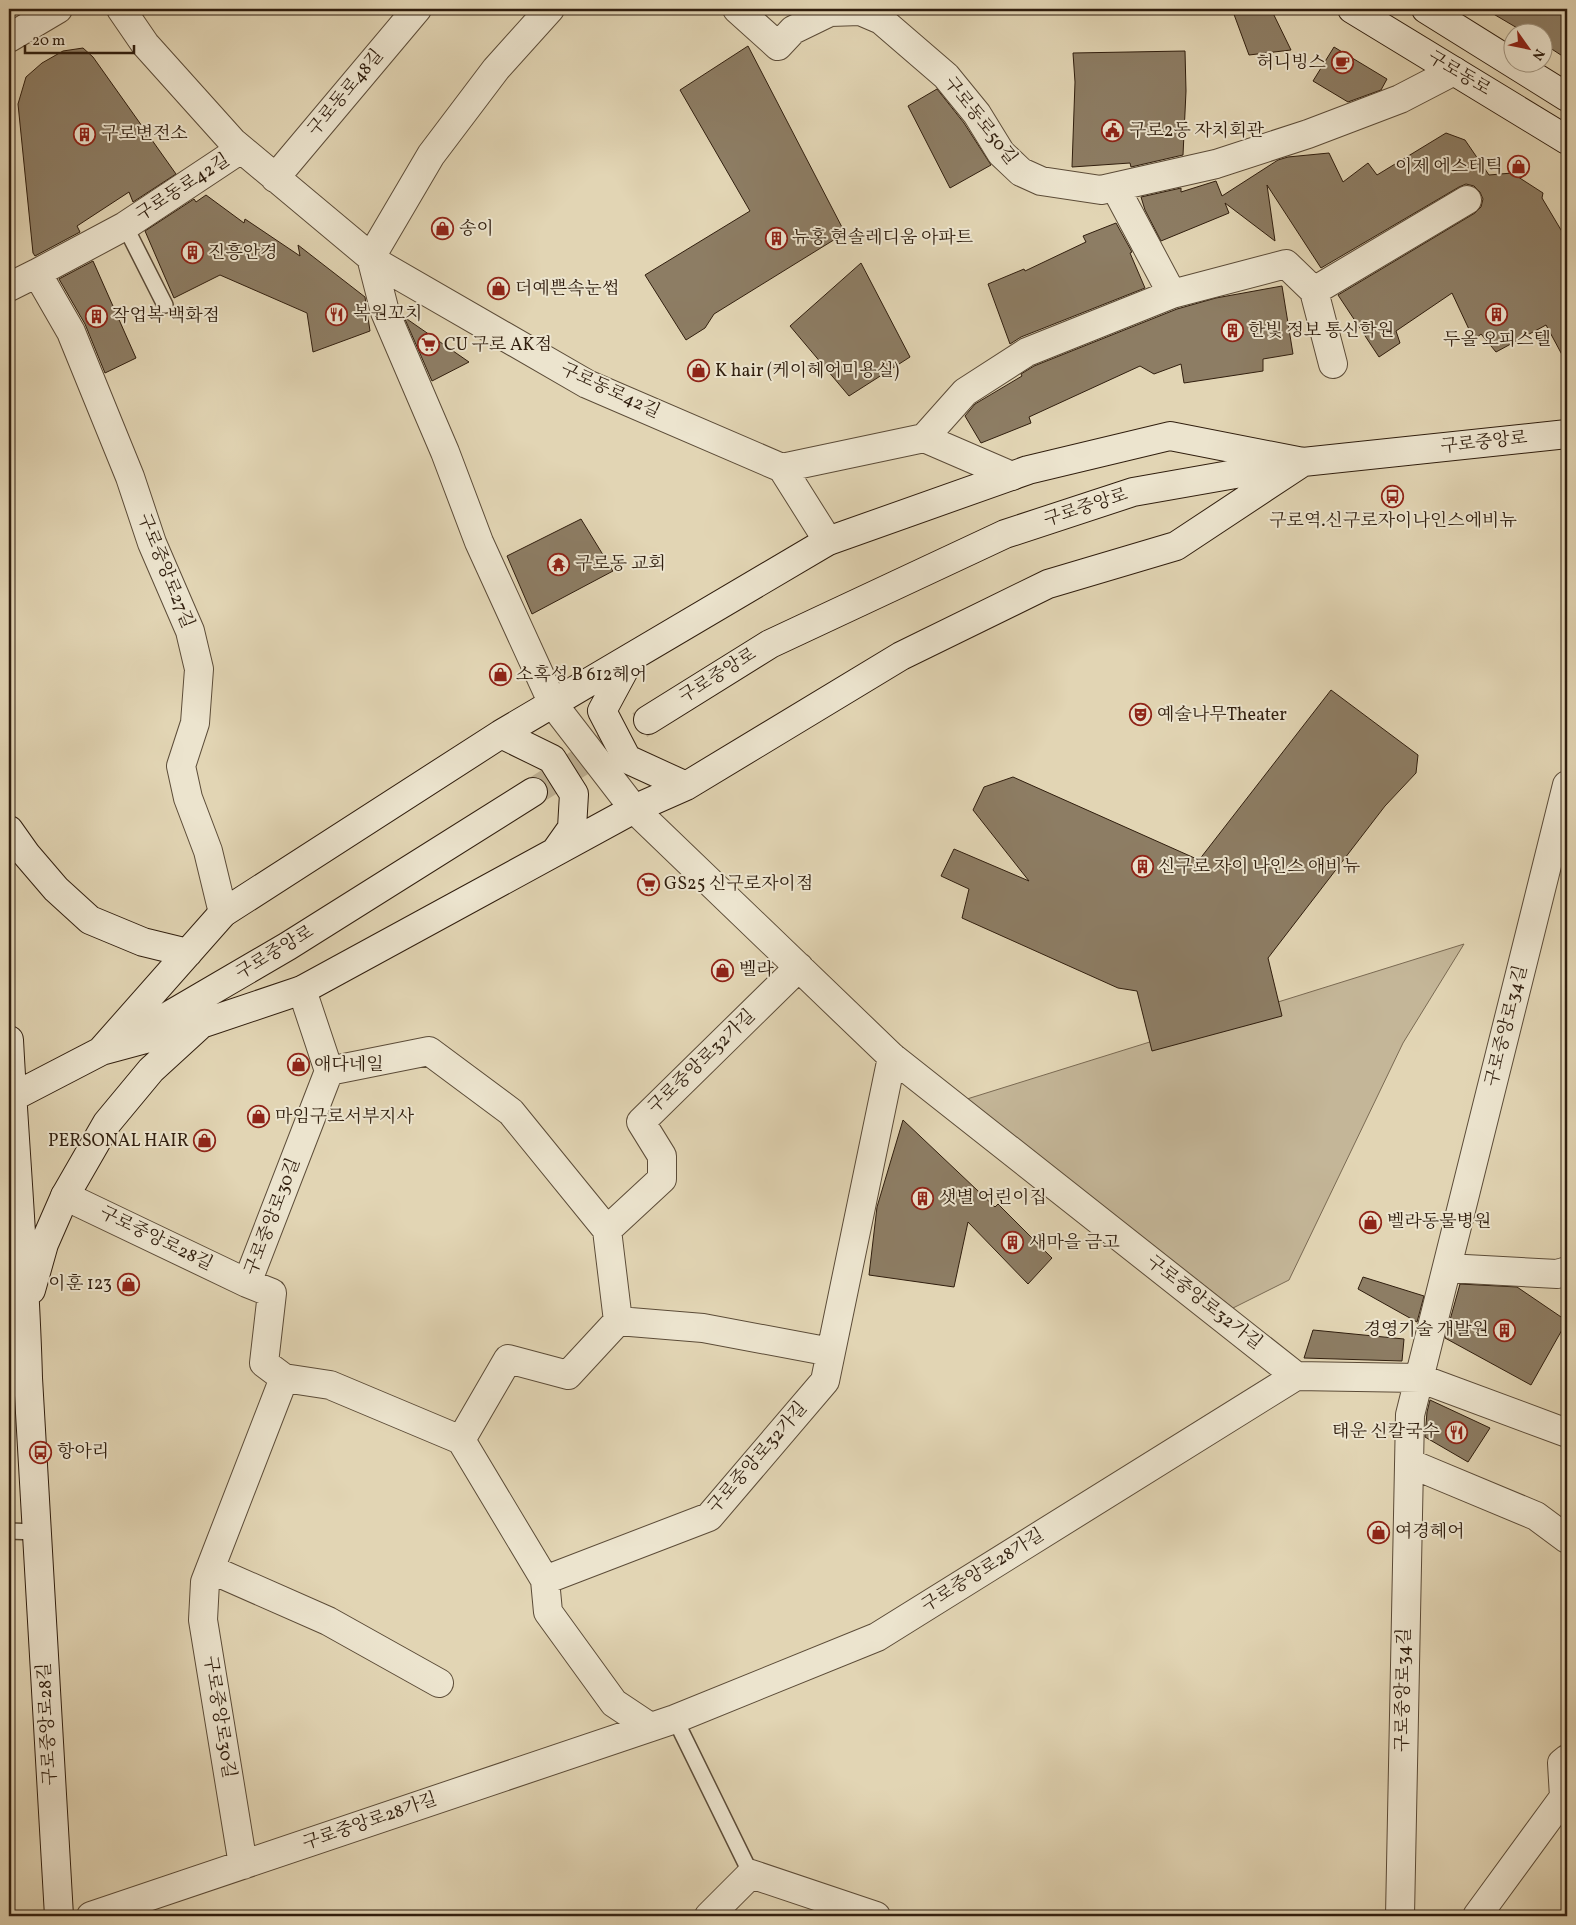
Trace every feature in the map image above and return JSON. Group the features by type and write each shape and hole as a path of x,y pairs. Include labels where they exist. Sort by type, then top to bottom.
{"street":[{"path":"9,38 58,9"},
{"name":"구로동로42길","path":"121,9 145,44 233,142 379,264 586,384 782,468"},
{"name":"구로동로48길","path":"275,178 417,9"},
{"path":"550,9 496,69 431,156 370,257 385,312 444,452 479,542 553,704"},
{"name":"구로동로50길","path":"737,9 778,46 793,30 830,12 860,11 881,20 946,76 977,114 1001,153 1021,172 1041,181 1101,190 1216,164 1308,134 1400,99 1454,71"},
{"name":"구로동로","path":"1352,9 1567,140"},
{"path":"1426,9 1567,97"},
{"name":"구로동로42길","path":"37,273 125,226 242,149"},
{"path":"1115,187 1172,294"},
{"path":"1314,291 1467,200"},
{"path":"924,438 965,392 1027,352 1172,294 1286,264 1314,291 1333,364"},
{"path":"9,287 37,273"},
{"name":"구로중앙로27길","path":"37,273 70,332 130,477 152,544 190,631 198,669 195,724 181,766 188,798 208,851 223,913"},
{"name":"구로중앙로","path":"648,720 770,644 1005,534 1133,492 1303,462 1567,434"},
{"path":"101,1051 223,913 502,734 828,541 1028,470 1170,436 1303,462"},
{"path":"828,541 782,468 924,438 1012,476"},
{"path":"101,1051 202,1024 302,990 634,809 686,786 902,656 1048,584 1176,546 1303,462"},
{"path":"630,659 602,711 628,759 686,786"},
{"name":"구로중앙로32가길","path":"553,704 634,809 892,1057 1296,1376"},
{"path":"502,734 552,759 574,794 572,828 555,852"},
{"name":"구로중앙로34길","path":"1400,1916 1410,1415 1567,785"},
{"name":"구로중앙로","path":"10,1099 163,1019 288,946 533,792"},
{"path":"9,830 26,854 56,889 90,920 143,942 188,953"},
{"name":"구로중앙로32가길","path":"607,1230 662,1179 662,1156 641,1122 799,967"},
{"path":"302,990 329,1071 429,1051 511,1112 607,1230 618,1321 568,1375 508,1359 461,1440"},
{"path":"26,1310 44,1244 65,1196 107,1123 151,1070 202,1024"},
{"path":"9,1040 10,1099"},
{"name":"구로중앙로32가길","path":"545,1580 709,1517 825,1381 892,1057"},
{"name":"구로중앙로30길","path":"243,1865 203,1620 205,1582 284,1378 264,1363 272,1294 247,1283 329,1071"},
{"name":"구로중앙로28길","path":"10,1099 15,1232 26,1310 18,1379 37,1532 59,1916"},
{"name":"구로중앙로28길","path":"65,1196 247,1283"},
{"path":"1447,1268 1558,1274 1567,1271"},
{"path":"618,1321 703,1328 831,1352"},
{"path":"1296,1376 1419,1378 1567,1433"},
{"name":"구로중앙로28가길","path":"91,1916 662,1723 877,1637 1296,1376"},
{"path":"284,1378 330,1385 461,1440 545,1580 548,1612 614,1703 662,1723"},
{"path":"1409,1463 1536,1516 1567,1539"},
{"path":"210,1569 328,1621 439,1683"},
{"path":"1477,1916 1564,1797 1562,1763 1567,1758"},
{"path":"709,1916 751,1874 876,1916"}],"lane":[{"name":"구로동로42길","path":"125,226 165,305"},
{"path":"9,1531 37,1532"},
{"path":"662,1723 751,1874"}],"shaded area":[{"path":"1464,944 1403,1043 1289,1280 1233,1308 967,1099"}],"building":[{"path":"1232,9 1271,9 1291,50 1249,55"},
{"path":"1485,9 1567,9 1567,59 1554,51 1554,22 1507,22"},
{"name":"뉴홍 현솔레디움 아파트","path":"748,46 845,233 714,314 705,328 686,340 645,275 750,211 680,90"},
{"name":"허니빙스","path":"1334,47 1387,79 1381,90 1348,102 1313,81"},
{"name":"구로변전소","path":"83,48 93,57 176,174 133,202 129,192 77,226 80,232 35,256 33,253 18,104 26,77 42,63 63,51"},
{"path":"1185,51 1186,91 1183,155 1131,167 1130,163 1072,167 1075,82 1073,53"},
{"path":"937,89 964,123 991,165 950,188 908,106"},
{"path":"1446,133 1465,140 1489,175 1512,173 1543,193 1542,198 1567,240 1567,364 1546,325 1496,352 1481,334 1474,340 1452,293 1396,331 1400,343 1379,357 1338,295 1475,213 1481,207 1483,199 1480,192 1474,186 1466,184 1459,187 1321,268 1267,185 1275,241 1225,203 1229,213 1161,241 1145,210 1141,197 1181,188 1181,192 1216,181 1222,196 1278,160 1288,157 1329,153 1343,182 1368,163 1377,175"},
{"path":"206,195 244,223 245,219 300,256 298,245 365,297 370,331 313,352 307,313 220,275 174,298 145,231 194,199 196,202"},
{"path":"1116,223 1132,252 1130,253 1145,288 1021,337 1010,344 988,284 1024,269 1025,271 1086,242 1083,236"},
{"name":"작업복 백화점","path":"93,261 136,358 105,373 85,324 59,279"},
{"path":"861,263 910,357 849,396 790,326"},
{"path":"1282,286 1293,354 1263,359 1263,371 1184,383 1181,364 1154,374 1140,366 1029,417 1031,423 981,443 965,416 975,404 1022,376 1021,374 1034,366 1177,309 1216,298"},
{"name":"CU 구로 AK점","path":"404,317 469,362 432,381"},
{"name":"구로동 교회","path":"581,519 613,571 532,614 507,556"},
{"name":"신구로 자이 나인스 애비뉴","path":"1331,690 1418,755 1416,773 1385,806 1268,958 1282,1016 1152,1051 1137,991 1118,988 962,918 969,889 941,876 954,849 1029,881 973,810 984,787 1013,777 1199,860"},
{"name":"샛별 어린이집","path":"903,1120 995,1207 998,1204 1052,1258 1028,1284 968,1222 954,1287 869,1275 877,1207"},
{"path":"1363,1277 1424,1296 1417,1322 1358,1289"},
{"name":"경영기술 개발원","path":"1460,1284 1517,1287 1567,1321 1531,1385 1445,1338"},
{"path":"1313,1330 1404,1339 1402,1361 1304,1358"},
{"name":"태운 신칼국수","path":"1430,1400 1490,1428 1468,1462 1425,1437"}],"tunnel":[{"path":"533,792 648,720"}],"place":[{"name":"허니빙스","path":"1342,63"},
{"name":"구로2동 자치회관","path":"1113,131"},
{"name":"구로변전소","path":"85,134"},
{"name":"이제 에스테틱","path":"1519,167"},
{"name":"송이","path":"443,229"},
{"name":"뉴홍 현솔레디움 아파트","path":"776,238"},
{"name":"진흥안경","path":"192,253"},
{"name":"더예쁜속눈썹","path":"499,289"},
{"name":"복원꼬치","path":"337,314"},
{"name":"두올 오피스텔","path":"1497,315"},
{"name":"작업복 백화점","path":"96,316"},
{"name":"한빛 정보 통신학원","path":"1232,331"},
{"name":"CU 구로 AK점","path":"428,345"},
{"name":"K hair (케이헤어미용실)","path":"699,371"},
{"name":"구로역.신구로자이나인스에비뉴","path":"1393,496"},
{"name":"구로동 교회","path":"559,564"},
{"name":"소혹성 B 612헤어","path":"500,675"},
{"name":"예술나무Theater","path":"1141,715"},
{"name":"신구로 자이 나인스 애비뉴","path":"1142,867"},
{"name":"GS25 신구로자이점","path":"648,884"},
{"name":"벨라","path":"723,970"},
{"name":"애다네일","path":"298,1065"},
{"name":"마임구로서부지사","path":"259,1117"},
{"name":"PERSONAL HAIR","path":"205,1141"},
{"name":"샛별 어린이집","path":"923,1198"},
{"name":"벨라동물병원","path":"1371,1222"},
{"name":"새마을 금고","path":"1013,1243"},
{"name":"이훈 123","path":"128,1284"},
{"name":"경영기술 개발원","path":"1505,1330"},
{"name":"태운 신칼국수","path":"1456,1432"},
{"name":"항아리","path":"41,1452"},
{"name":"여경헤어","path":"1379,1532"}]}
